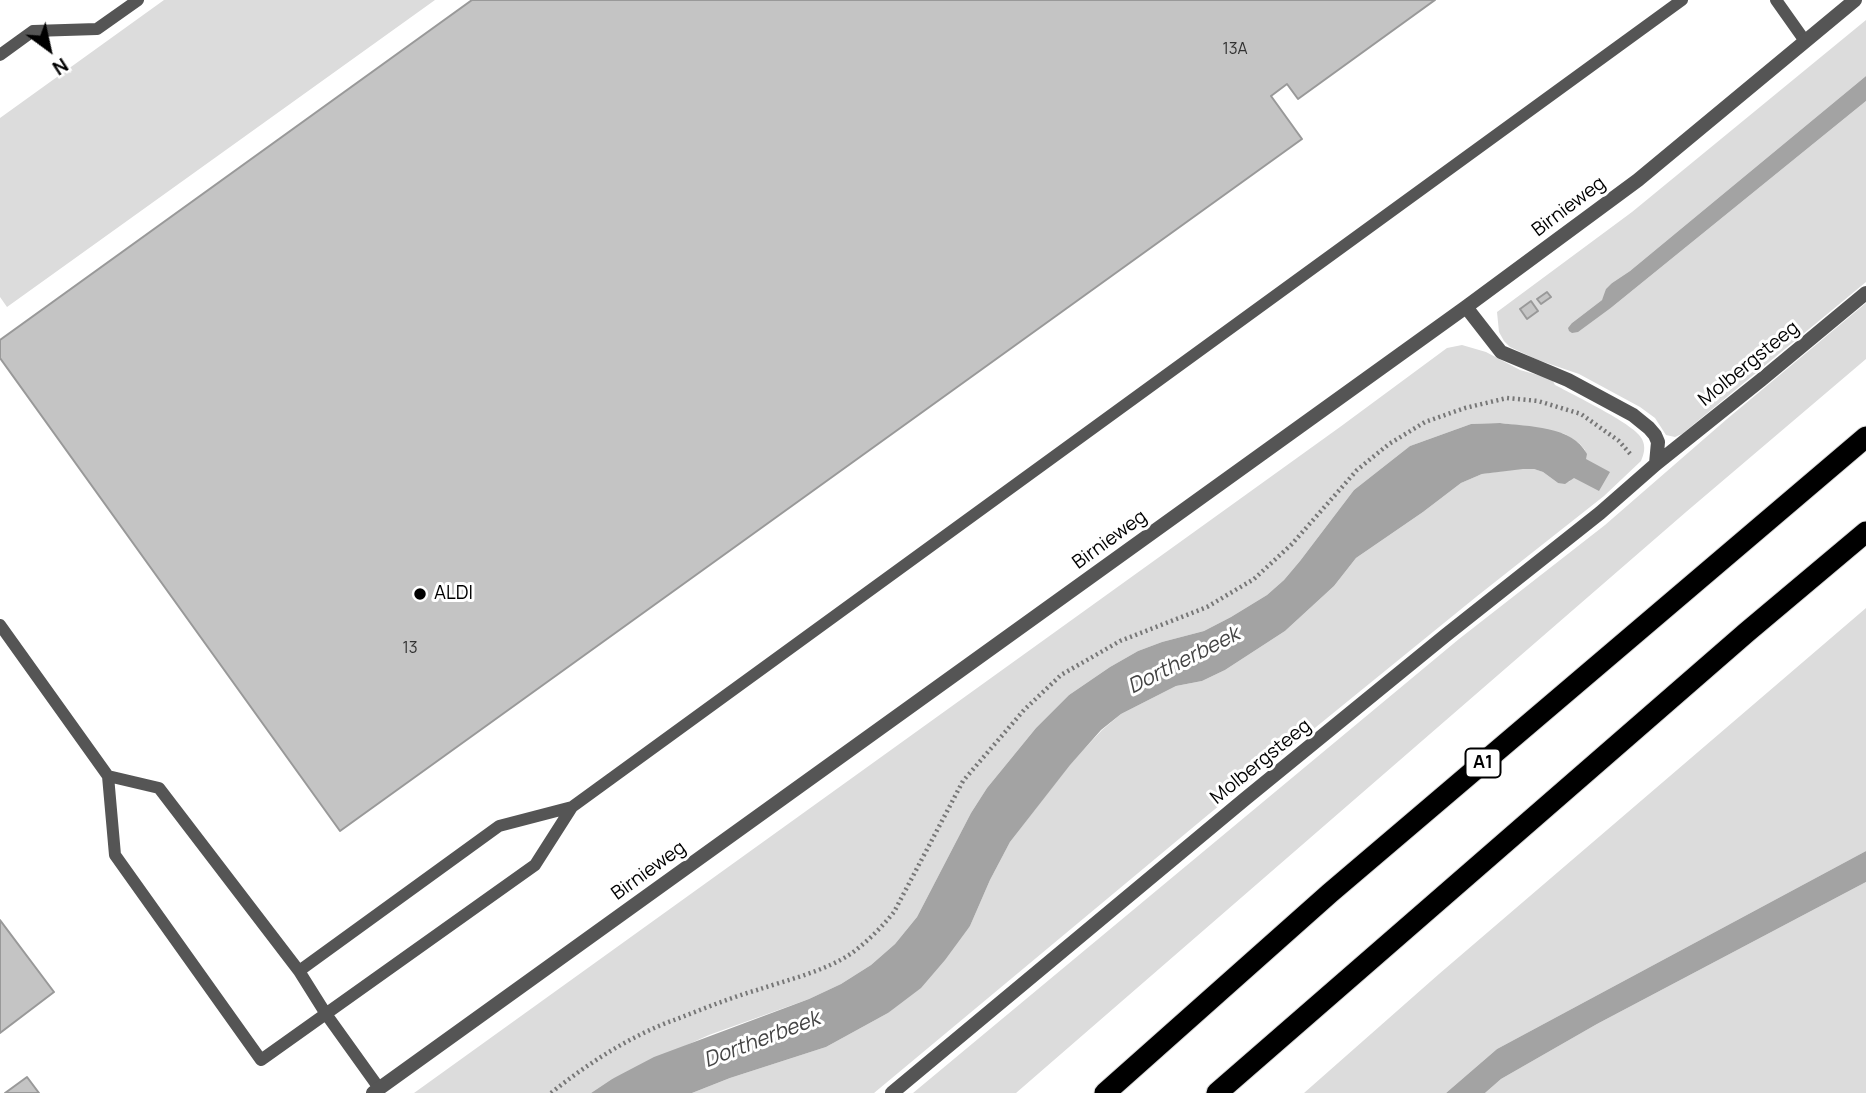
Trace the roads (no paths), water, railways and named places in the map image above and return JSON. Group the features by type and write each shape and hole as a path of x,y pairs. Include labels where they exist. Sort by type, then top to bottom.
{"highway":[{"name":"A1","path":"1105,1093 1351,875 1866,437"},
{"path":"1217,1093 1747,632 1866,532"}],"street":[{"name":"Birnieweg","path":"376,1091 1466,307 1638,180 1855,0"},
{"name":"Molbergsteeg","path":"892,1093 1245,799 1600,513 1651,468 1866,293"},
{"path":"1466,307 1501,352 1568,380 1633,415 1649,428 1658,442 1651,468"}],"lane":[{"path":"0,55 33,31 97,29 138,0"},
{"path":"299,971 499,826 572,807 1682,0"},
{"path":"1776,0 1805,41"},
{"path":"0,625 108,776 115,855 261,1060 535,865 572,807"},
{"path":"108,776 159,788 299,971 376,1091"}],"water":[{"path":"1866,76 1866,101 1612,307 1578,332 1569,331 1572,323 1602,300 1606,289 1612,283"},
{"name":"Dortherbeek","path":"1500,423 1548,429 1571,437 1587,454 1586,459 1610,472 1599,491 1574,478 1565,484 1558,483 1534,469 1482,474 1461,483 1356,558 1334,586 1285,631 1225,670 1202,681 1176,686 1121,714 1101,730 1070,765 1010,842 970,926 945,960 921,988 888,1013 826,1047 692,1093 591,1093 654,1057 809,999 841,984 871,965 895,944 917,917 971,813 987,788 1036,728 1069,695 1138,651 1204,631 1267,595 1300,561 1354,490 1410,446 1471,424"},
{"path":"1866,851 1866,882 1597,1024 1501,1079 1485,1093 1446,1093 1497,1049"}],"place":[{"name":"ALDI","path":"420,594"}]}
